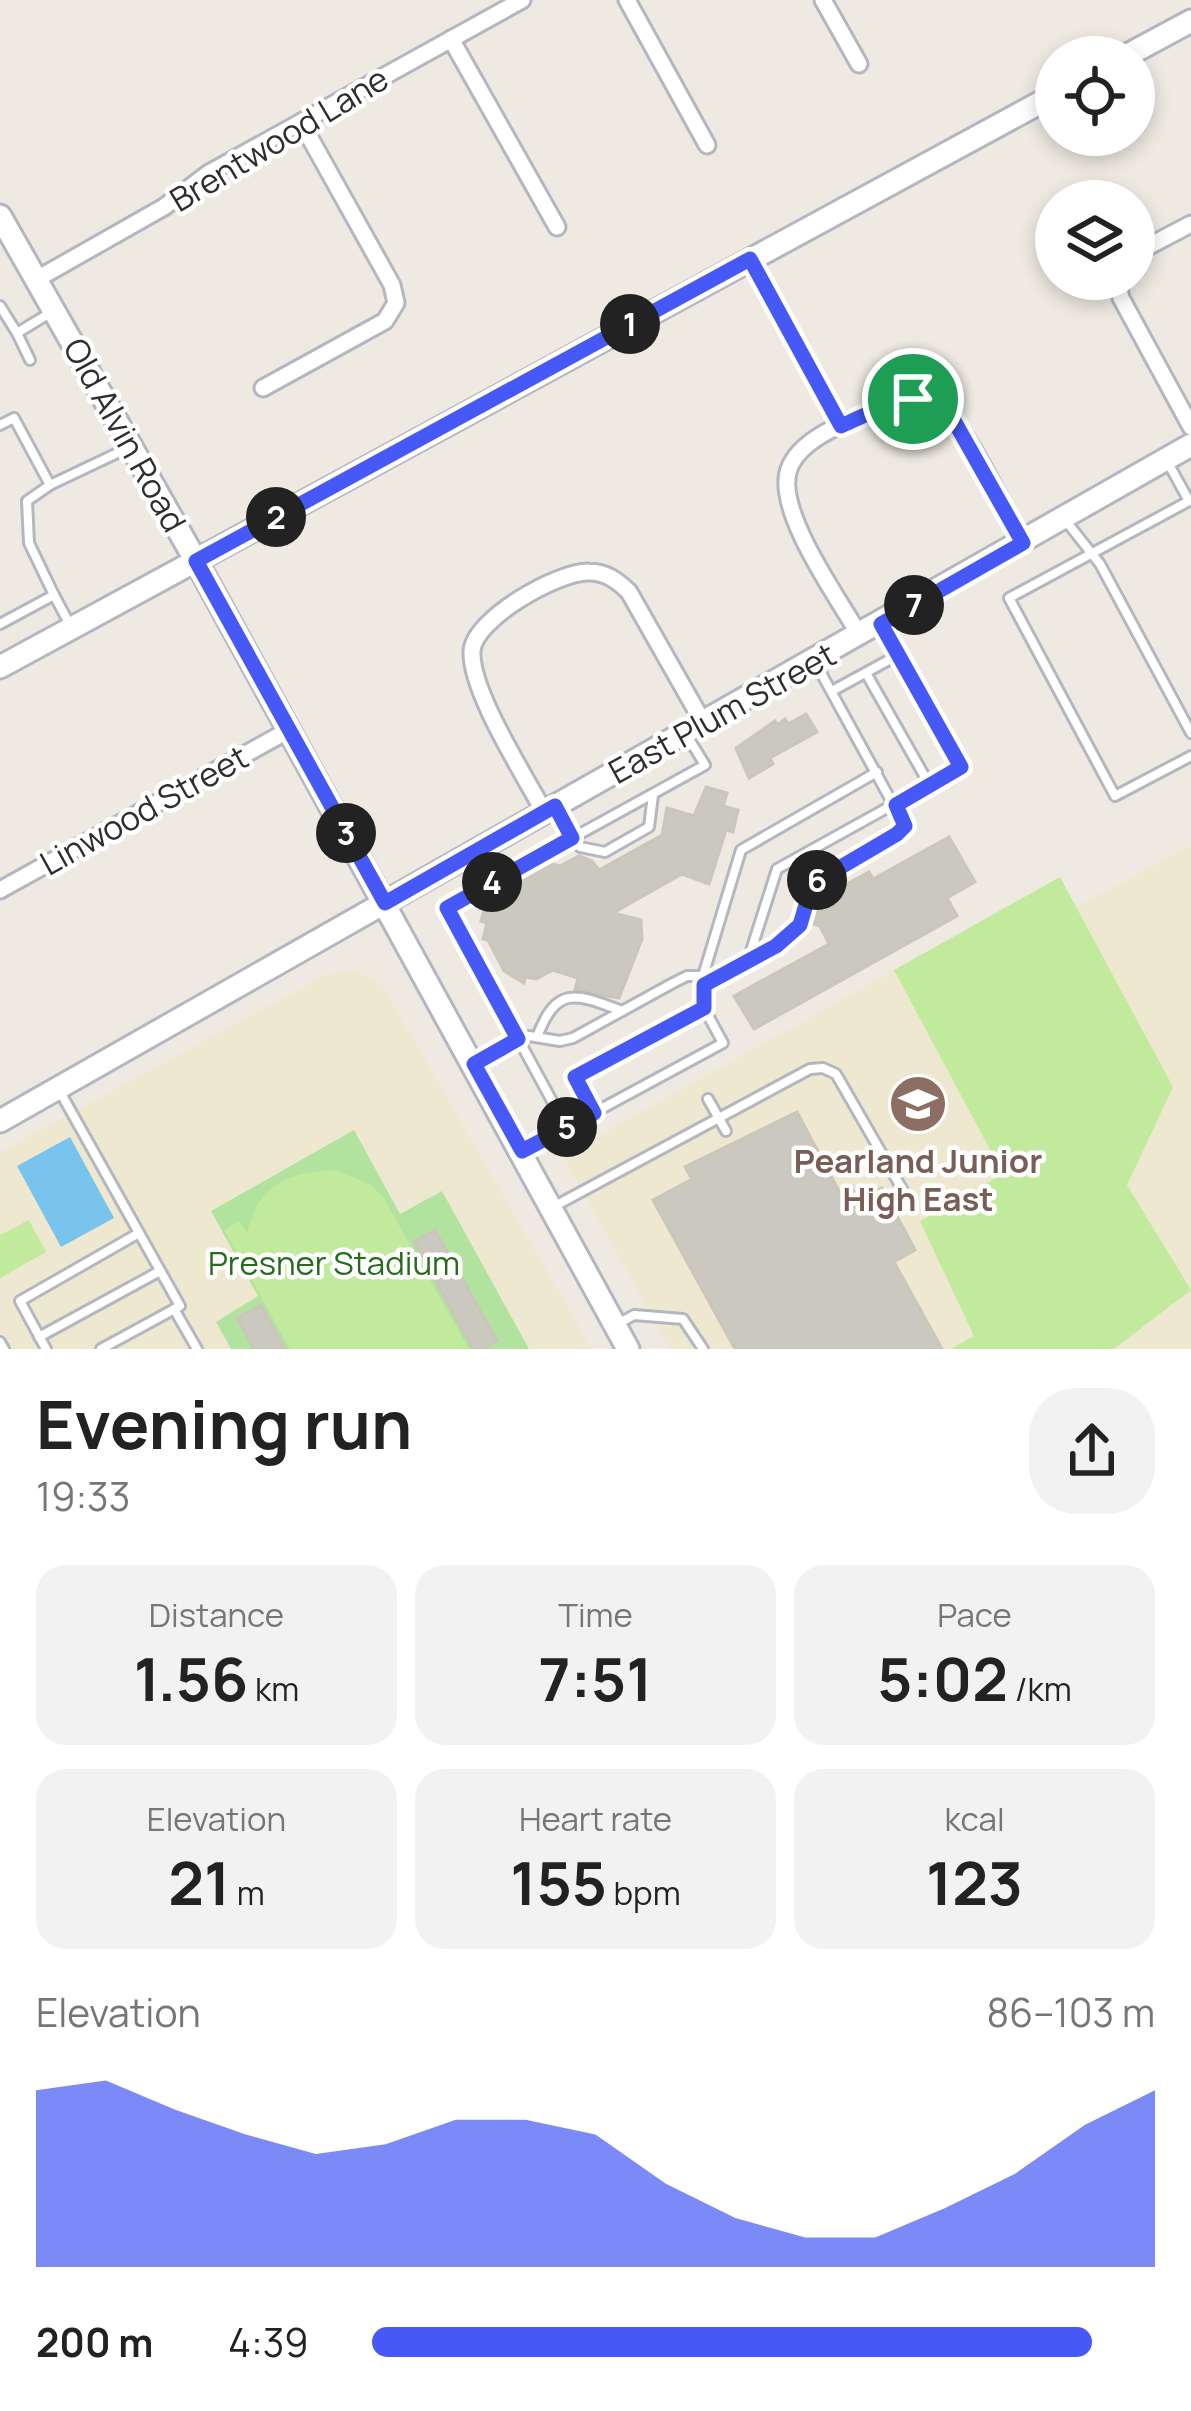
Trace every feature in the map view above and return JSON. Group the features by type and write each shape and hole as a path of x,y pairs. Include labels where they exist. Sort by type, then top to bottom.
{"street":[{"name":"Brentwood Lane","path":"38,279 164,207 209,173 521,0"},
{"path":"627,0 707,145"},
{"path":"823,0 859,64"},
{"path":"1155,40 1191,21"},
{"path":"451,39 556,226"},
{"path":"0,667 1035,105"},
{"path":"263,388 385,321 396,303 392,285 302,122"},
{"name":"Old Alvin Road","path":"0,216 196,561 628,1349"},
{"path":"1155,243 1191,224"},
{"path":"750,259 841,426"},
{"path":"1122,300 1191,427"},
{"path":"860,637 792,514 786,485 790,466 810,443 913,399 943,409 1023,543"},
{"name":"East Plum Street","path":"0,1121 1191,445"},
{"path":"549,809 485,699 473,670 472,646 488,620 556,580 588,572 615,578 629,592 695,729"},
{"name":"Linwood Street","path":"0,890 289,730"}],"lane":[{"path":"0,306 30,360"},
{"path":"17,333 55,310"},
{"path":"0,425 14,418 50,485"},
{"path":"72,628 29,543 27,501 131,446"},
{"path":"1166,460 1190,503 1009,598 1115,796 1191,756"},
{"path":"1065,519 1100,564 1191,733"},
{"path":"0,624 54,595"},
{"path":"748,960 776,869 961,767 881,624"},
{"path":"832,691 898,655"},
{"path":"474,1064 518,1039 573,1038 687,976 703,980 776,946 800,925 812,884 905,826 815,662"},
{"path":"866,673 929,784"},
{"path":"566,1127 447,908 705,765 695,729"},
{"path":"522,1151 723,1043 704,1008 703,980 741,850 877,772"},
{"path":"549,809 580,847 605,852 649,827 653,794"},
{"path":"537,1037 551,1007 568,997 584,997 622,1011"},
{"path":"594,1113 575,1077 704,1008"},
{"path":"552,1207 810,1069 823,1068 836,1074 905,1194"},
{"path":"58,1088 180,1306 105,1348"},
{"path":"708,1100 726,1131"},
{"path":"46,1349 20,1301 139,1233"},
{"path":"39,1336 160,1271"},
{"path":"174,1309 197,1349"},
{"path":"616,1325 634,1315 683,1319 703,1349"}],"shaded area":[{"name":"Pearland Junior High East","path":"1191,845 1191,1349 670,1349 563,1156 1060,877 1076,907"},
{"path":"354,971 381,983 592,1349 0,1349 0,1152 329,973"}],"green space":[{"path":"1060,877 1173,1087 1127,1185 1191,1290 1114,1349 951,1349 974,1336 920,1221 1003,1174 894,970"},
{"name":"Presner Stadium","path":"354,1130 400,1214 442,1191 529,1349 231,1349 216,1322 258,1296 211,1211"},
{"name":"Presner Stadium","path":"336,1170 371,1185 383,1197 469,1349 290,1349 224,1230 239,1221 247,1233 260,1202 279,1184 304,1174"},
{"path":"29,1220 46,1252 0,1278 0,1235"}],"water":[{"path":"70,1137 114,1218 61,1247 17,1166"}],"building":[{"path":"806,714 817,732 770,758 773,764 749,778 736,748 775,721 777,725 785,719 788,724"},
{"path":"706,787 727,793 723,806 738,810 733,832 726,830 709,884 682,874 613,913 641,920 642,939 619,998 575,990 578,978 553,970 536,979 525,977 524,983 504,971 488,940 483,939 487,923 481,921 489,895 548,863 560,866 579,856 599,870 662,835 667,808 694,816"},
{"path":"949,837 975,882 947,898 957,916 754,1029 734,996 829,944 820,926 810,923 814,909 823,912 838,904 832,892 869,872 873,879"},
{"path":"797,1112 840,1193 852,1187 859,1200 882,1188 915,1250 894,1262 942,1349 735,1349 653,1200 692,1179 685,1167"},
{"path":"435,1230 497,1341 482,1349 473,1349 414,1242"},
{"path":"261,1305 285,1349 254,1349 237,1318"}],"place":[{"name":"Pearland Junior High East","path":"918,1104"}],"route":[{"path":"750,259 841,426 913,399 929,401 953,419 1023,543 881,624 961,767 896,805 905,826 897,834 812,884 800,925 776,946 704,985 704,1008 575,1077 594,1113 522,1151 474,1064 518,1039 447,908 572,838 555,806 385,903 196,561 750,259"}]}
